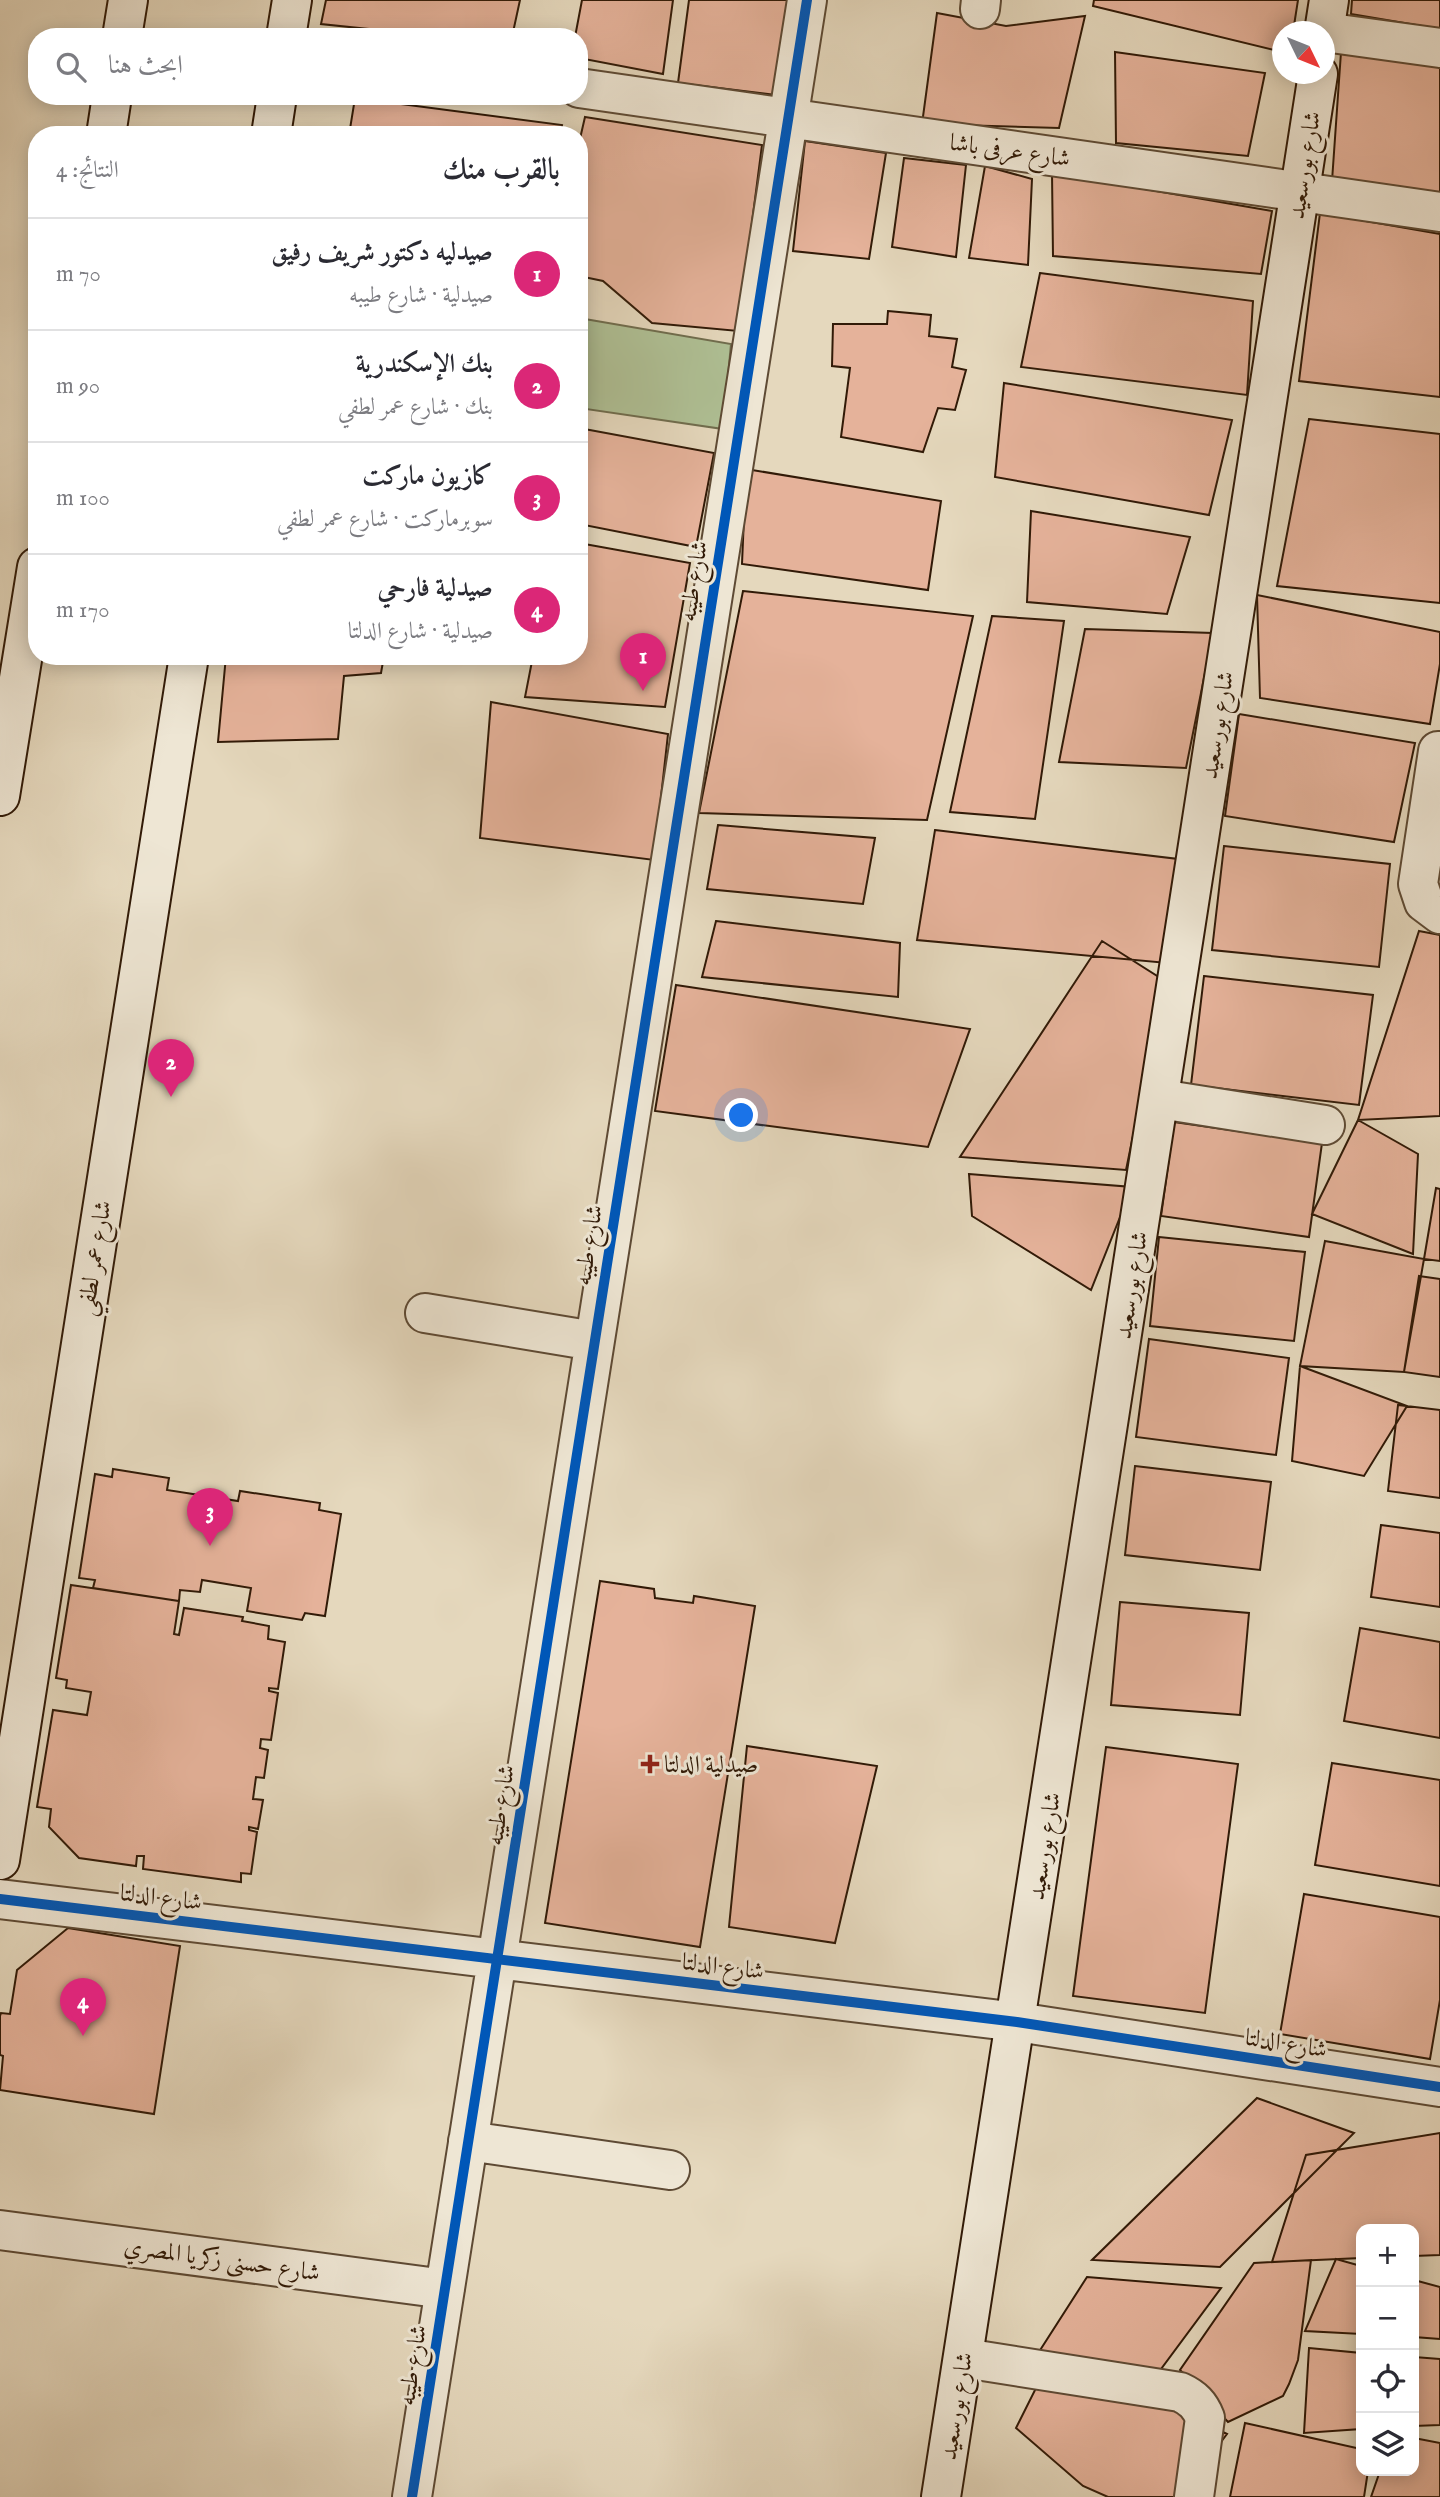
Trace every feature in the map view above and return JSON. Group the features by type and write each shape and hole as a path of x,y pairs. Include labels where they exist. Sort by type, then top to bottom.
{"street":[{"path":"123,28 128,0"},
{"path":"287,28 292,0"},
{"name":"شارع طيبه","path":"412,2497 807,0"},
{"path":"1326,21 1329,0"},
{"path":"1335,34 1440,48"},
{"name":"شارع بورسعيد","path":"941,2497 1316,84"},
{"name":"شارع عرفى باشا","path":"588,89 1440,212"},
{"path":"107,126 111,105"},
{"path":"272,126 275,105"},
{"path":"0,796 28,623"},
{"name":"شارع عمر لطفي","path":"0,1860 188,665"},
{"path":"1438,751 1418,884 1424,902 1440,914"},
{"path":"1160,1099 1325,1125"},
{"path":"425,1313 594,1341"},
{"name":"شارع الدلتا","path":"0,1899 1017,2022 1440,2087"},
{"path":"468,2141 670,2170"},
{"name":"شارع حسنى زكريا المصري","path":"0,2230 445,2289"},
{"path":"964,2358 1181,2392 1189,2396 1202,2409 1205,2418 1194,2497"}],"green space":[{"path":"588,320 731,344 723,429 588,409"}],"building":[{"path":"326,0 520,0 514,28 359,28 321,24"},
{"path":"582,0 673,0 663,74 588,60 588,28 577,28"},
{"path":"689,0 791,0 776,95 678,83"},
{"path":"1094,0 1298,0 1295,21 1272,21 1272,50 1093,6"},
{"path":"1352,0 1440,0 1440,29 1351,14"},
{"path":"937,13 1006,26 1085,16 1059,128 922,124"},
{"path":"1115,52 1265,73 1248,156 1116,143"},
{"path":"1341,52 1440,64 1440,193 1332,181"},
{"path":"354,105 409,105 562,125 562,126 350,126"},
{"path":"585,117 762,145 738,331 652,323 603,281 588,278 588,126 583,126"},
{"path":"805,141 886,153 869,259 793,251"},
{"path":"904,158 966,165 956,257 892,247"},
{"path":"985,166 1032,179 1028,265 969,258"},
{"path":"1052,173 1272,211 1261,274 1053,256"},
{"path":"1320,213 1440,234 1440,397 1299,381"},
{"path":"1040,273 1253,301 1247,395 1021,367"},
{"path":"888,311 931,315 929,336 957,339 952,367 966,370 955,410 938,408 923,452 841,437 850,368 832,366 833,324 887,324"},
{"path":"1004,383 1232,420 1209,515 995,477"},
{"path":"1309,419 1440,434 1440,603 1277,586"},
{"path":"588,430 714,453 696,547 588,526"},
{"path":"746,469 941,501 928,590 742,564"},
{"path":"1031,511 1190,537 1167,614 1027,602"},
{"path":"588,545 690,563 665,707 525,697 531,665 588,665"},
{"path":"743,591 973,616 927,820 699,813"},
{"path":"1257,595 1440,632 1440,664 1430,724 1260,698"},
{"path":"992,616 1064,621 1035,819 950,812"},
{"path":"1085,629 1213,633 1186,768 1059,762"},
{"path":"225,665 382,665 381,673 344,676 338,739 218,742"},
{"path":"491,702 668,734 654,860 480,838"},
{"path":"1239,714 1415,743 1394,842 1225,816"},
{"path":"718,825 875,838 863,904 707,889"},
{"path":"935,830 1178,859 1167,963 917,940"},
{"path":"1224,846 1390,864 1379,967 1212,950"},
{"path":"716,921 900,943 898,997 702,977"},
{"path":"1419,931 1440,935 1440,1116 1358,1120"},
{"path":"1102,941 1165,981 1126,1170 960,1157"},
{"path":"1204,976 1373,995 1359,1105 1191,1085"},
{"path":"676,985 970,1029 928,1147 655,1111"},
{"path":"1358,1120 1418,1154 1413,1254 1312,1214"},
{"path":"1174,1122 1322,1143 1309,1237 1161,1216"},
{"path":"969,1174 1132,1187 1091,1290 972,1216"},
{"path":"1436,1188 1440,1189 1440,1261 1424,1259"},
{"path":"1159,1237 1305,1252 1294,1341 1150,1326"},
{"path":"1325,1241 1424,1259 1404,1372 1300,1366"},
{"path":"1419,1276 1440,1279 1440,1377 1404,1372"},
{"path":"1149,1339 1289,1358 1276,1455 1136,1437"},
{"path":"1300,1366 1407,1406 1364,1476 1292,1461"},
{"path":"1398,1405 1440,1410 1440,1498 1388,1491"},
{"path":"1135,1466 1271,1482 1260,1570 1125,1555"},
{"path":"113,1469 169,1478 167,1490 238,1501 240,1491 320,1503 319,1510 341,1514 325,1616 305,1613 302,1620 247,1611 251,1588 202,1580 200,1592 180,1590 179,1601 93,1588 95,1580 79,1578 95,1474 112,1477"},
{"path":"1381,1525 1440,1533 1440,1607 1371,1597"},
{"name":"صيدلية الدلتا","path":"600,1581 654,1589 655,1598 693,1603 694,1596 755,1606 700,1947 545,1923"},
{"path":"71,1585 179,1601 174,1634 179,1635 184,1608 243,1617 242,1621 269,1626 268,1639 285,1642 278,1689 269,1688 269,1691 278,1693 271,1740 261,1739 260,1748 268,1750 264,1778 256,1777 253,1799 263,1800 258,1829 249,1827 249,1830 257,1832 251,1874 241,1873 241,1882 143,1869 144,1856 137,1856 136,1866 79,1858 49,1827 51,1809 37,1807 53,1710 87,1715 91,1692 66,1688 67,1680 56,1678"},
{"path":"1120,1602 1249,1613 1240,1715 1111,1705"},
{"path":"1360,1628 1440,1642 1440,1738 1344,1721"},
{"path":"747,1746 877,1766 835,1943 729,1927"},
{"path":"1106,1747 1238,1764 1205,2013 1073,1996"},
{"path":"1332,1763 1440,1780 1440,1886 1315,1865"},
{"path":"1304,1894 1440,1917 1440,2000 1430,2059 1280,2034"},
{"path":"68,1928 180,1946 154,2114 0,2090 3,2056 0,2055 0,2016 1,2013 10,2014 17,1970"},
{"path":"1257,2098 1354,2133 1220,2267 1092,2260"},
{"path":"1440,2133 1440,2255 1419,2256 1419,2224 1356,2224 1356,2258 1272,2262 1306,2155"},
{"path":"1336,2259 1356,2265 1356,2334 1305,2331"},
{"path":"1311,2260 1298,2360 1283,2396 1228,2422 1180,2370 1254,2263"},
{"path":"1087,2277 1221,2288 1161,2369 1019,2383"},
{"path":"1419,2281 1440,2287 1440,2339 1419,2337"},
{"path":"1309,2348 1356,2353 1356,2429 1304,2433"},
{"path":"1419,2357 1440,2359 1440,2425 1419,2426"},
{"path":"1039,2382 1155,2400 1227,2434 1180,2497 1108,2497 1083,2486 1016,2428"},
{"path":"1245,2423 1356,2448 1356,2476 1367,2476 1364,2497 1230,2497"},
{"path":"1419,2439 1440,2443 1440,2497 1371,2497 1378,2476 1419,2476"}],"cycle path":[{"path":"412,2497 807,0"},
{"path":"0,1899 1017,2022 1440,2087"}],"place":[{"name":"صيدليه دكتور شريف رفيق","path":"643,691"},
{"name":"بنك الإسكندرية","path":"171,1097"},
{"name":"كازيون ماركت","path":"210,1546"},
{"name":"صيدلية الدلتا","path":"650,1764"},
{"name":"صيدلية فارحي","path":"83,2036"}]}
